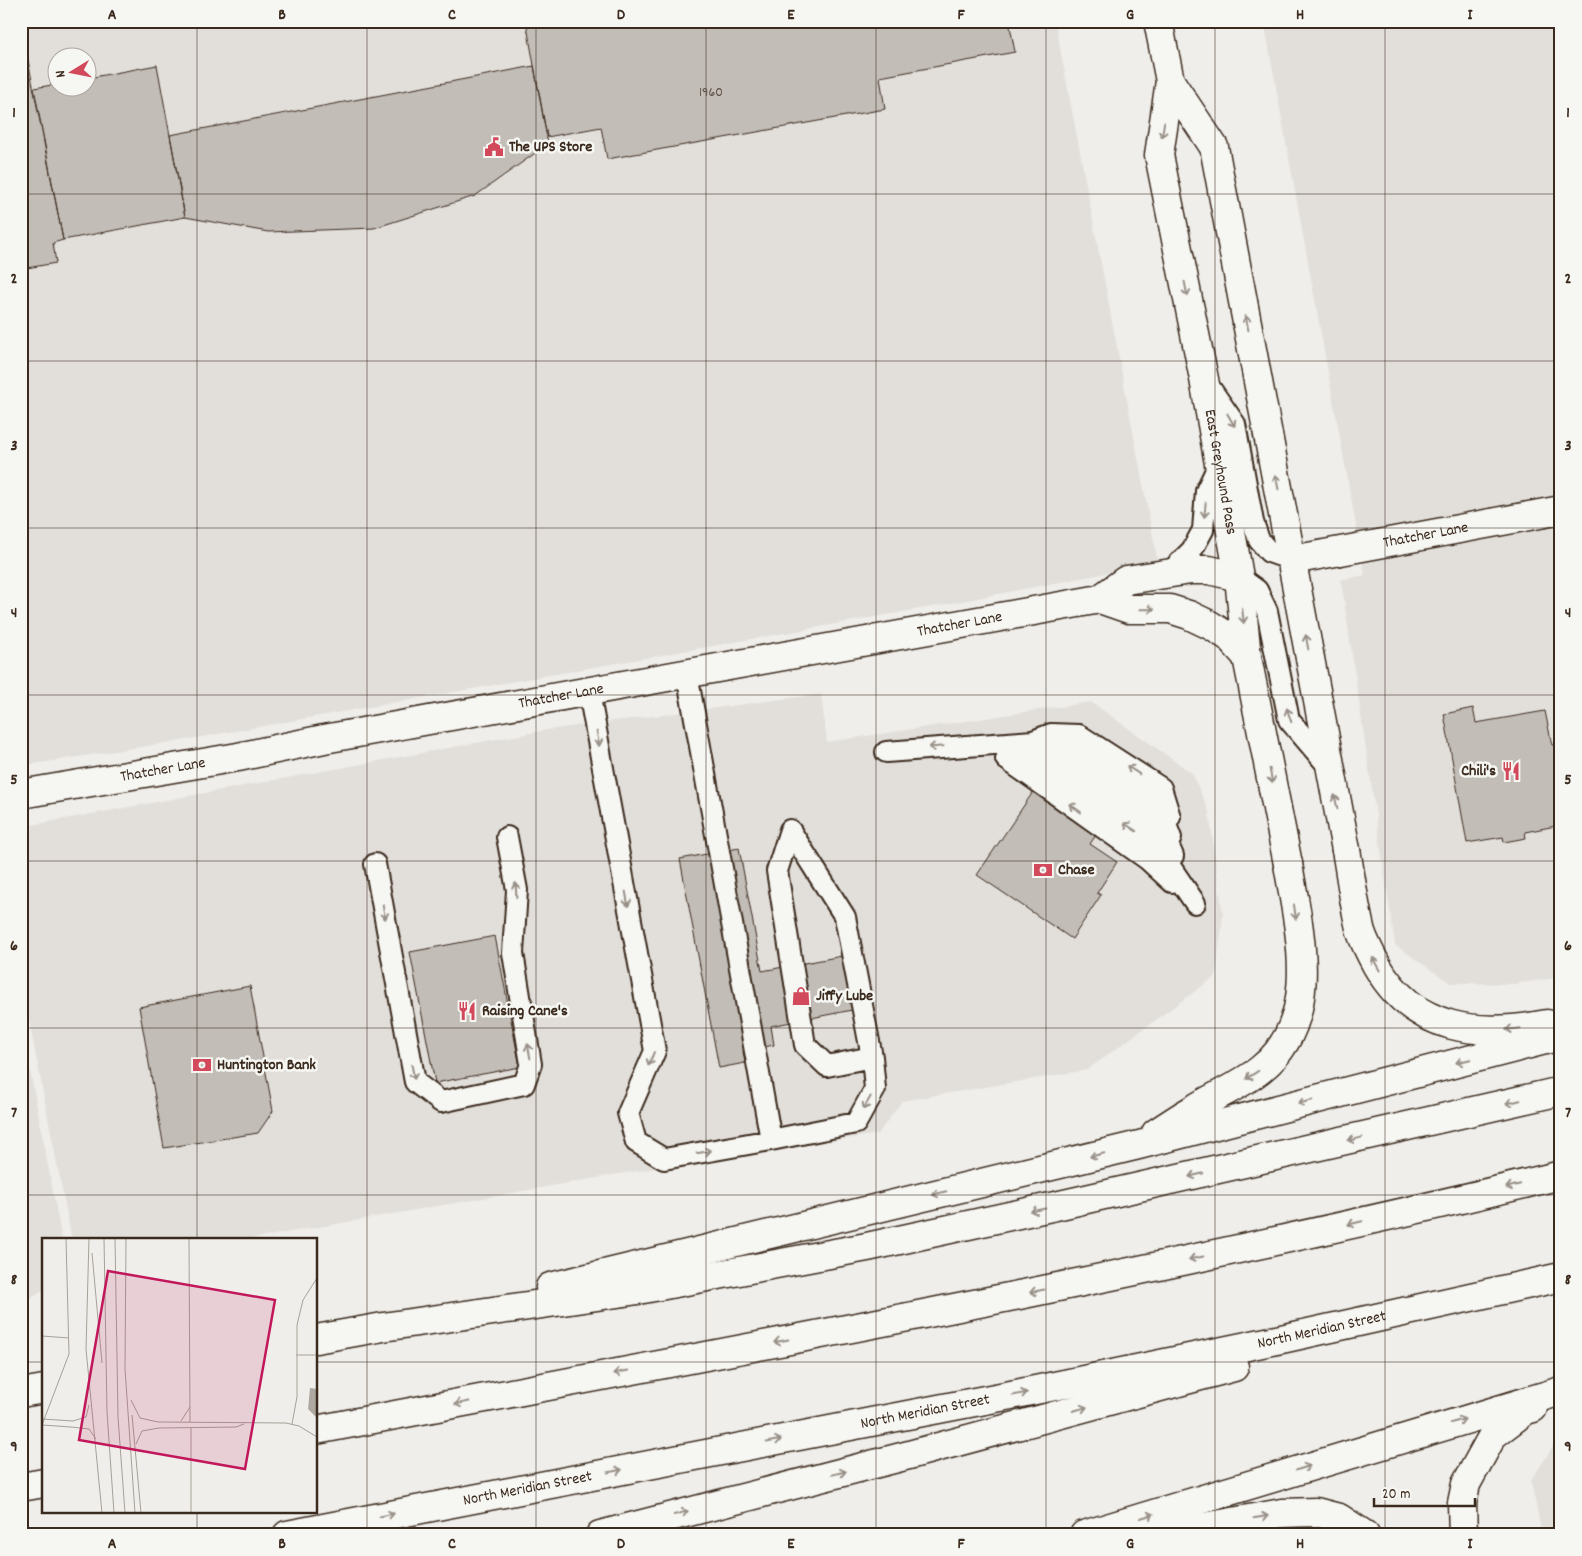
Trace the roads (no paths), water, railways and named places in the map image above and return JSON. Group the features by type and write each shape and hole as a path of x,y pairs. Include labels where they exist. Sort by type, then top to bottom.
{"main road":[{"name":"East Greyhound Pass","path":"1139,1145 1192,1110 1232,1088 1261,1069 1276,1054 1295,1020 1300,1000 1302,978 1300,949 1288,864 1247,657 1239,576 1204,379 1159,155 1170,81 1158,21"},
{"name":"East Greyhound Pass","path":"1170,81 1214,147 1361,932 1383,976 1398,995 1411,1007 1449,1025 1496,1031 1561,1021"},
{"name":"Thatcher Lane","path":"1292,560 1561,510"},
{"name":"Thatcher Lane","path":"21,794 238,757 324,739 1100,599 1126,580 1191,570 1208,570 1239,576"},
{"name":"Thatcher Lane","path":"1100,599 1129,609 1170,609 1189,615 1229,637 1247,657"},
{"path":"383,1327 1139,1145 1561,1036"},
{"path":"318,1339 383,1327 638,1290 867,1247 1561,1091"},
{"path":"318,1430 1070,1285 1320,1231 1561,1175"},
{"path":"600,1535 909,1455 1558,1278"},
{"name":"North Meridian Street","path":"287,1535 1016,1394 1314,1332 1558,1278"},
{"path":"21,1393 42,1389"},
{"path":"1084,1535 1561,1392"},
{"path":"1463,1535 1462,1503 1466,1484 1493,1435 1526,1410 1561,1397"},
{"path":"21,1487 42,1483"},
{"path":"1161,1535 1282,1513 1316,1512 1339,1518 1359,1529 1365,1535"}],"lane":[{"path":"1204,379 1235,424 1253,522 1259,540 1269,552 1292,560"},
{"path":"1168,574 1192,550 1203,530 1206,491 1219,464"},
{"path":"1239,576 1257,590 1267,611 1289,720 1329,767"},
{"path":"687,674 772,1140"},
{"path":"589,692 655,1051 628,1113 636,1142 664,1159 856,1123 875,1089 872,1057 845,917 790,830 777,871 805,1045 827,1066 872,1057"},
{"path":"886,752 985,743 1007,743 1042,737 1079,735 1161,788 1195,903"},
{"path":"1042,737 1162,831 1195,903"},
{"path":"985,743 1146,859 1195,903"},
{"path":"1007,743 1155,844 1195,903"},
{"path":"375,864 416,1082 441,1102 524,1084 531,1064 512,954 517,890 507,837"}],"place":[{"name":"The UPS Store","path":"494,147"},
{"name":"Chili's","path":"1511,771"},
{"name":"Chase","path":"1043,870"},
{"name":"Jiffy Lube","path":"801,996"},
{"name":"Raising Cane's","path":"467,1011"},
{"name":"Huntington Bank","path":"202,1065"}]}
